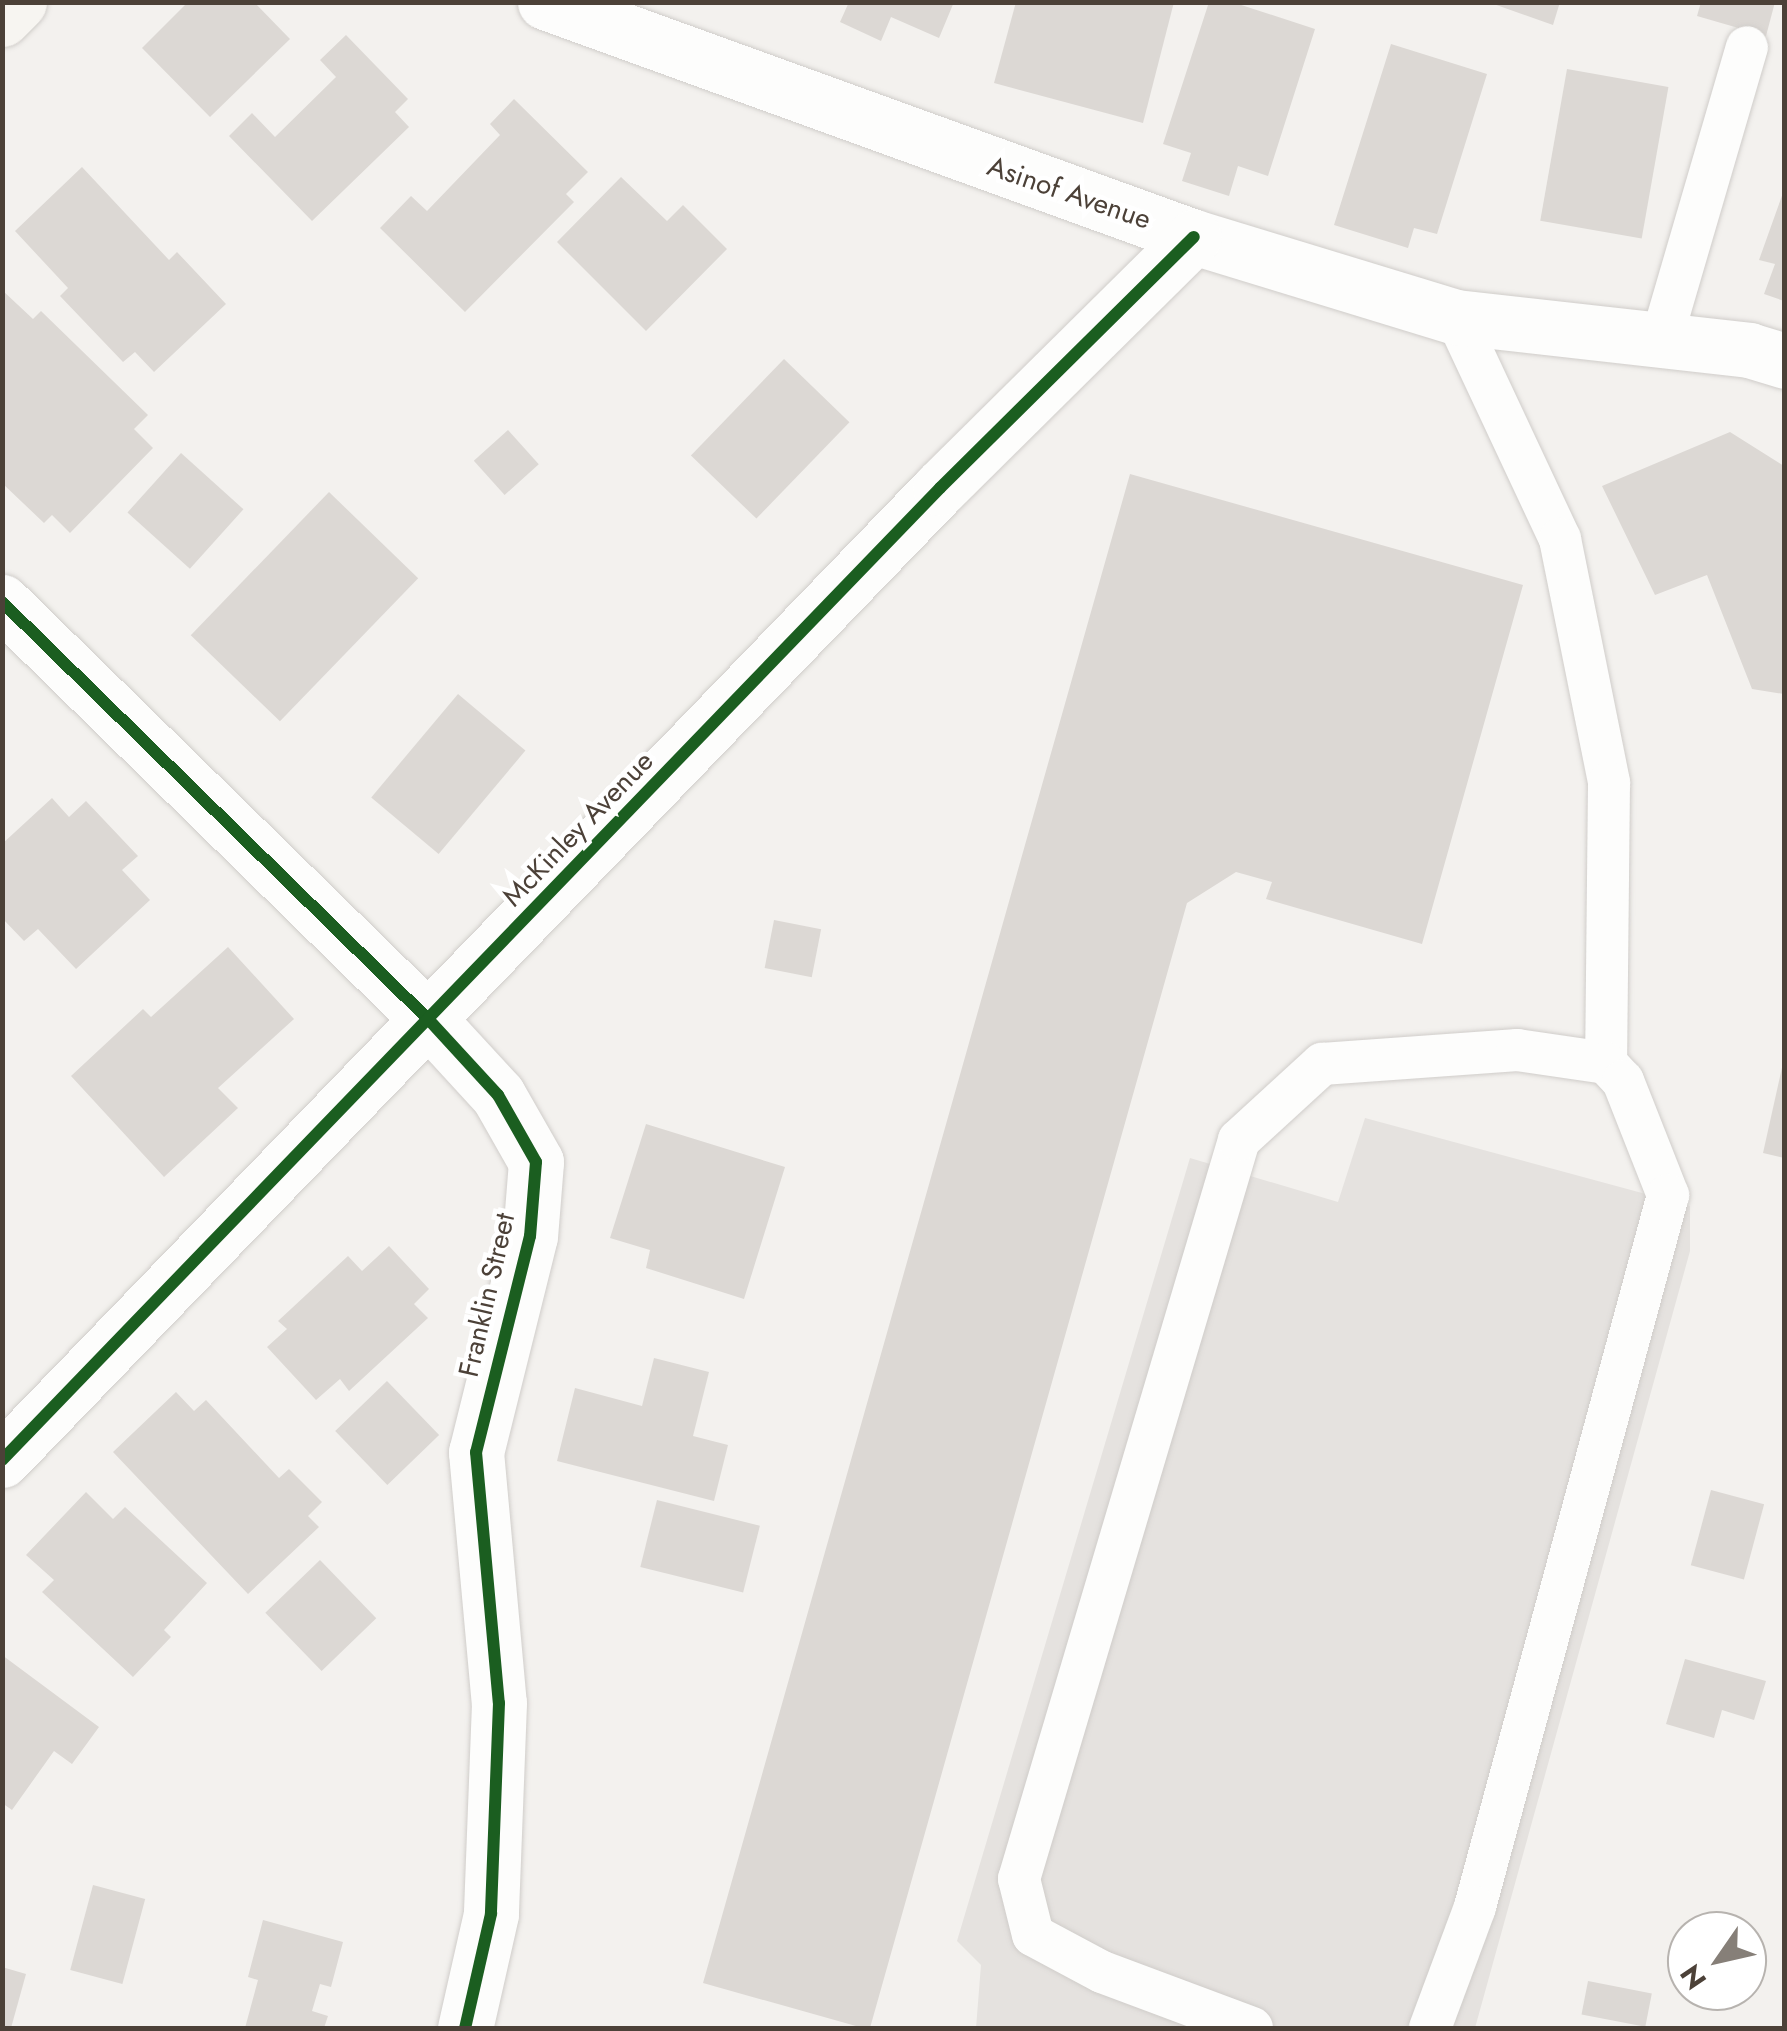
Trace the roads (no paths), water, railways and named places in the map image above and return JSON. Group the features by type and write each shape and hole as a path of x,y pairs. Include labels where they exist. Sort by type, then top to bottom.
{"main road":[{"path":"2,19 18,2"}],"street":[{"name":"Asinof Avenue","path":"545,2 1194,237 1456,317 1784,360"},
{"name":"McKinley Avenue","path":"2,1460 940,488 1194,237"},
{"name":"Franklin Street","path":"2,602 430,1020 498,1095 536,1162 530,1236 476,1452 498,1703 491,1914 465,2028"}],"lane":[{"path":"1661,341 1748,47"},
{"path":"1456,317 1560,539 1606,764 1606,1063"},
{"path":"1252,2028 1102,1972 1033,1935 1020,1879 1239,1140 1322,1064 1518,1050 1606,1063 1623,1081 1668,1195 1476,1907 1430,2028"}]}
